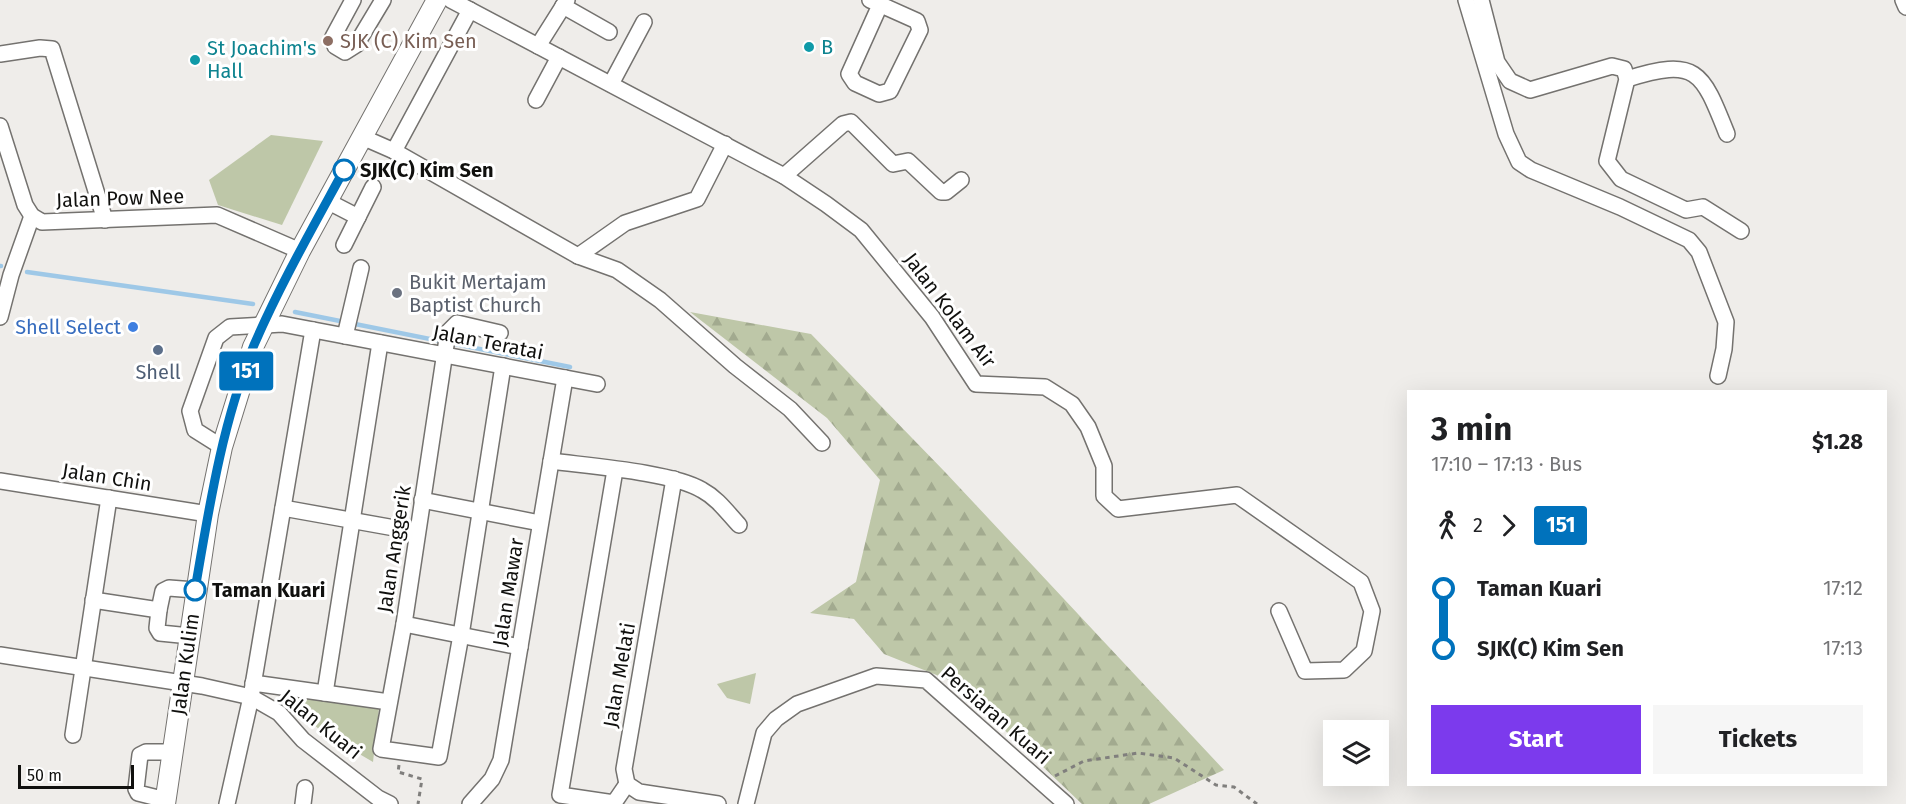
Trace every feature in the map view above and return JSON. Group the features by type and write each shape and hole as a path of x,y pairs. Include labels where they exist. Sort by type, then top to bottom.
{"main road":[{"name":"Jalan Kulim","path":"166,802 195,590 208,514 222,447 254,347 300,251 438,0"}],"street":[{"path":"353,0 333,37 335,46 345,52 356,45 383,0"},
{"name":"Jalan Kolam Air","path":"451,0 784,176 861,230 932,317 976,384 1046,387 1072,404 1088,427 1104,466 1104,496 1118,509 1237,495 1361,582 1372,611 1364,651 1344,670 1305,671 1279,611"},
{"path":"1466,0 1506,134 1520,162 1531,170 1620,207 1689,240 1699,252 1726,322 1718,376"},
{"path":"1481,0 1497,62 1510,81 1530,90 1612,66 1624,69 1627,79 1607,161 1612,171 1621,179 1686,210 1703,207 1741,231"},
{"path":"1903,0 1906,7"},
{"path":"875,2 917,21 920,30 890,91 879,94 855,83 849,74 875,2"},
{"path":"538,46 565,3 609,32"},
{"path":"394,151 470,10"},
{"path":"611,84 644,22"},
{"path":"0,54 40,48 52,49 105,220"},
{"path":"536,100 559,57"},
{"path":"1627,79 1655,70 1675,68 1694,74 1708,87 1727,134"},
{"path":"784,176 843,123 851,122 893,164 908,161 941,192 946,192 961,180"},
{"name":"Jalan Pow Nee","path":"0,126 25,205 32,216 42,222 217,215 300,251"},
{"path":"362,136 394,151 578,256 617,270 660,300 735,366 790,409 822,443"},
{"path":"578,256 625,223 696,199 724,144"},
{"path":"344,245 373,187"},
{"path":"327,201 358,217"},
{"path":"0,317 11,275 32,216"},
{"path":"345,336 361,268"},
{"name":"Jalan Anggerik","path":"402,752 381,749 404,624 448,332 457,323 500,333"},
{"name":"Jalan Teratai","path":"222,447 195,430 190,411 216,338 230,327 282,324 597,384"},
{"path":"227,804 252,690 313,330"},
{"path":"325,693 380,343"},
{"path":"402,752 439,757 461,635 502,366"},
{"name":"Jalan Mawar","path":"470,804 492,779 501,760 565,378"},
{"path":"551,460 674,479 700,488 718,500 739,525"},
{"path":"615,470 560,795 614,803 627,784 639,792 718,804"},
{"name":"Jalan Melati","path":"627,784 624,769 674,479"},
{"name":"Jalan Chin","path":"0,481 208,514"},
{"path":"73,735 109,498"},
{"path":"422,500 540,523"},
{"path":"283,508 417,532"},
{"path":"190,636 160,633 157,628 163,591 169,588 195,590"},
{"path":"93,600 159,610"},
{"path":"404,624 520,647"},
{"name":"Jalan Kuari","path":"0,655 183,683 252,690 279,713 303,740 382,802"},
{"name":"Persiaran Kuari","path":"746,804 764,733 776,719 797,704 876,676 926,680 1066,804"},
{"path":"252,690 325,693 389,702"},
{"path":"166,802 141,795 135,789 140,755 146,752 173,752"},
{"path":"303,804 306,788"}],"path":[{"path":"402,752 398,772 422,779 418,804"},
{"path":"1042,782 1084,761 1138,753 1174,758 1216,785 1234,788 1257,804"}],"green space":[{"path":"271,135 323,141 282,225 218,205 209,180"},
{"path":"690,312 811,334 945,472 1224,770 1149,804 1082,804 954,682 884,654 854,619 810,613 856,582 880,480 827,418"},
{"path":"756,673 750,704 727,698 717,684"},
{"path":"278,692 379,708 373,762 322,732"}],"waterway":[{"path":"27,272 253,304"},
{"path":"295,312 570,367"}],"bus line":[{"name":"151","path":"195,590 222,447 254,347 300,251 344,170"}],"place":[{"name":"SJK (C) Kim Sen","path":"328,41"},
{"name":"B","path":"809,47"},
{"name":"St Joachim's Hall","path":"195,60"},
{"name":"SJK(C) Kim Sen","path":"344,170"},
{"name":"Bukit Mertajam Baptist Church","path":"397,293"},
{"name":"Shell Select","path":"133,327"},
{"name":"Shell","path":"158,350"},
{"name":"Taman Kuari","path":"195,590"}]}
